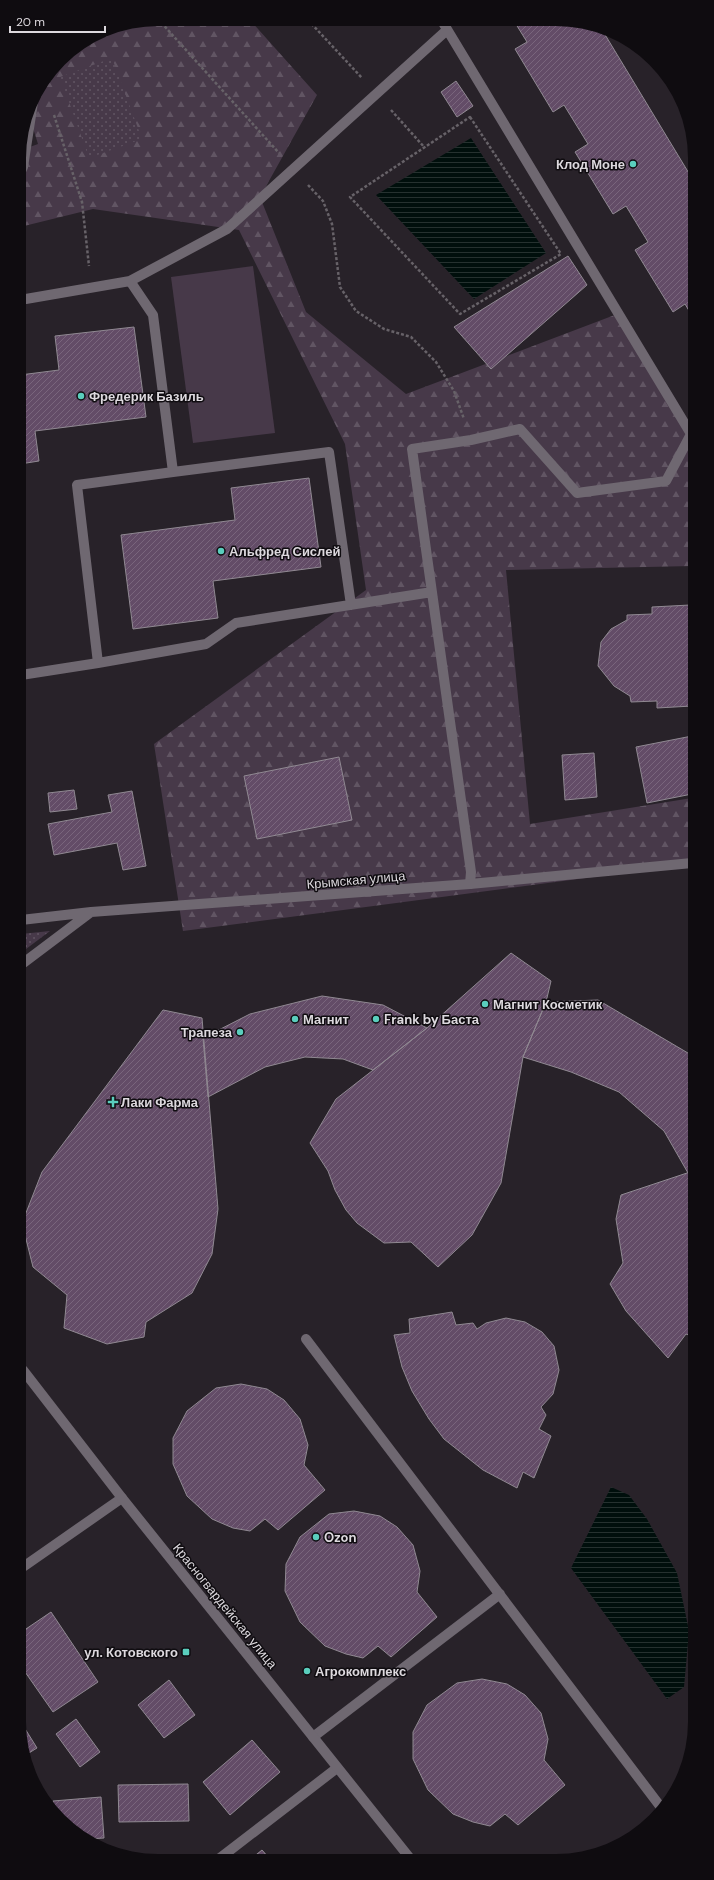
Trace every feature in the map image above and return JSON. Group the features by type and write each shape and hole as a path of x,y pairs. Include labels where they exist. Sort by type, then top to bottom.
{"street":[{"path":"445,26 688,429"},
{"path":"26,299 130,281 227,229 447,30"},
{"path":"130,281 154,315 174,472"},
{"path":"470,884 471,872 412,449 471,440 520,429 577,493 666,481 688,440"},
{"path":"98,663 76,485 329,452 351,605"},
{"path":"26,674 206,644 236,623 432,592"},
{"name":"Крымская улица","path":"26,919 90,912 470,884 688,863"},
{"path":"26,961 90,912"},
{"path":"306,1339 659,1804"},
{"name":"Красногвардейская улица","path":"26,1374 122,1498 407,1854"},
{"path":"26,1565 122,1498"},
{"path":"313,1737 500,1594"},
{"path":"225,1854 337,1768"}],"path":[{"path":"164,26 322,201 332,224 340,287 356,311 384,329 411,337 436,362 454,391 471,440"},
{"path":"53,113 82,202 91,288"},
{"path":"470,117 561,254 460,314 350,197 425,148 470,117"}],"green space":[{"path":"150,26 255,26 317,95 260,197 306,312 406,394 620,313 688,421 688,566 506,570 530,824 688,799 688,865 183,931 154,744 366,590 345,444 239,230 93,209 26,226 26,150 26,148 38,144 31,123 36,108 44,92 59,71 71,59 92,44 108,36 124,31"},
{"path":"112,58 142,139 89,158 60,77"},
{"path":"253,266 275,433 193,443 171,277"},
{"path":"50,931 26,949 26,933"}],"shaded area":[{"path":"471,138 546,253 474,299 376,195"},
{"path":"611,1487 629,1495 647,1519 677,1573 688,1626 684,1687 667,1699 571,1568"}],"building":[{"name":"Клод Моне","path":"517,26 564,26 606,36 688,172 688,309 685,304 673,312 635,250 648,242 626,206 613,214 575,152 588,144 564,105 553,112 515,49 527,42"},
{"path":"456,81 473,106 457,117 441,92"},
{"path":"568,256 587,285 491,369 454,327"},
{"name":"Фредерик Базиль","path":"134,327 146,417 35,431 39,461 26,463 26,374 59,370 55,336"},
{"name":"Альфред Сислей","path":"309,478 321,567 213,581 218,618 133,629 121,535 235,520 231,488"},
{"path":"688,605 688,706 657,708 657,701 631,702 630,696 614,686 598,666 601,642 611,629 627,620 627,615 652,614 652,607"},
{"path":"688,737 688,795 647,803 636,747"},
{"path":"594,753 597,797 565,800 562,755"},
{"path":"339,757 352,820 257,839 244,776"},
{"path":"74,790 77,809 50,812 48,793"},
{"path":"132,791 146,866 123,870 117,843 54,855 48,824 112,812 108,795"},
{"path":"511,953 551,981 546,1002 523,1057 501,1183 472,1235 438,1267 411,1242 384,1243 357,1223 346,1210 335,1190 328,1171 310,1143 336,1099 427,1028"},
{"path":"322,996 383,1005 427,1028 373,1070 343,1059 305,1057 265,1067 208,1097 203,1038 250,1014"},
{"path":"598,1000 688,1053 688,1173 664,1131 619,1092 571,1072 523,1057 546,1002"},
{"path":"163,1010 202,1018 218,1209 212,1254 192,1293 146,1322 144,1337 107,1344 64,1328 67,1295 33,1267 26,1239 26,1213 42,1172"},
{"path":"688,1173 688,1335 686,1334 668,1358 626,1311 610,1284 623,1263 616,1219 621,1195"},
{"path":"452,1312 456,1325 473,1323 477,1329 486,1323 506,1318 525,1322 542,1332 554,1346 559,1370 553,1394 541,1407 546,1415 539,1429 551,1436 534,1478 523,1472 517,1488 483,1470 444,1439 429,1419 412,1391 402,1367 394,1335 410,1333 409,1319"},
{"path":"241,1384 267,1389 284,1400 300,1419 308,1445 304,1465 325,1490 278,1530 265,1519 250,1531 233,1528 212,1519 187,1496 173,1464 173,1438 187,1411 216,1388"},
{"path":"354,1511 380,1516 397,1527 413,1545 420,1571 417,1592 437,1617 391,1657 378,1646 363,1658 346,1654 325,1646 300,1622 285,1591 286,1564 300,1537 329,1514"},
{"path":"51,1612 98,1682 53,1712 26,1673 26,1629"},
{"path":"482,1679 507,1684 525,1695 541,1713 548,1739 544,1760 565,1785 518,1825 505,1814 490,1826 473,1822 453,1814 428,1790 413,1759 413,1732 427,1705 457,1683"},
{"path":"169,1680 195,1715 164,1738 138,1705"},
{"path":"76,1719 100,1752 80,1767 56,1734"},
{"path":"27,1731 37,1748 30,1752"},
{"path":"252,1740 280,1772 230,1815 203,1782"},
{"path":"188,1784 189,1821 119,1822 118,1785"},
{"path":"101,1797 104,1838 97,1838 78,1827 53,1801"},
{"path":"262,1850 266,1854 257,1854"}],"place":[{"name":"Клод Моне","path":"633,164"},
{"name":"Фредерик Базиль","path":"81,396"},
{"name":"Альфред Сислей","path":"221,551"},
{"name":"Магнит Косметик","path":"485,1004"},
{"name":"Магнит","path":"295,1019"},
{"name":"Frank by Баста","path":"376,1019"},
{"name":"Трапеза","path":"240,1032"},
{"name":"Лаки Фарма","path":"113,1102"},
{"name":"Ozon","path":"316,1537"},
{"name":"ул. Котовского","path":"186,1652"},
{"name":"Агрокомплекс","path":"307,1671"}]}
